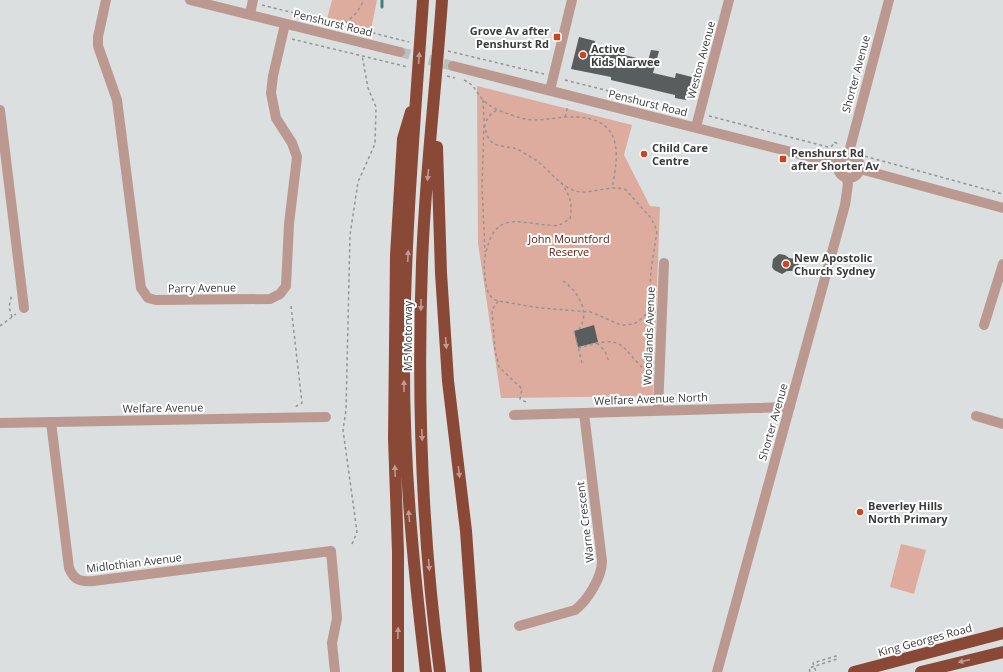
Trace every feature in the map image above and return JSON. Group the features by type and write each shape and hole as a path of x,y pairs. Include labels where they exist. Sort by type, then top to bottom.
{"highway":[{"name":"M5 Motorway","path":"423,0 406,293 404,397 409,506 414,569 426,672"},
{"name":"M5 Motorway","path":"440,672 430,590 421,411 422,263 426,191 442,0"},
{"path":"398,672 398,552 394,438 396,256 403,139 417,90"},
{"path":"435,94 441,273 447,358 482,672"},
{"path":"472,588 476,672"},
{"name":"King Georges Road","path":"854,672 1003,633"},
{"path":"921,672 1003,652"}],"street":[{"name":"Parry Avenue","path":"106,0 98,37 98,46 117,100 141,288 145,296 156,300 270,298 280,294 286,286 289,224 297,157 292,143 276,118 271,93 273,76 285,24"},
{"name":"Penshurst Road","path":"190,0 400,52"},
{"path":"550,90 572,0"},
{"name":"Weston Avenue","path":"696,127 729,0"},
{"name":"Shorter Avenue","path":"848,156 889,0"},
{"path":"250,14 258,2"},
{"name":"Penshurst Road","path":"453,66 838,164"},
{"path":"0,110 24,308"},
{"path":"848,156 857,160 860,169 856,175 846,177 840,174 838,164 842,158 848,156"},
{"path":"860,169 1003,208"},
{"name":"Shorter Avenue","path":"717,672 845,204 848,184 846,177"},
{"name":"Woodlands Avenue","path":"658,410 664,263"},
{"path":"984,325 1003,264"},
{"name":"Welfare Avenue North","path":"514,415 658,410 790,408"},
{"name":"Warne Crescent","path":"519,626 575,610 581,605 601,572 602,561 584,413"},
{"path":"976,416 1003,424"},
{"name":"Welfare Avenue","path":"0,423 326,417"},
{"name":"Midlothian Avenue","path":"51,422 69,568 71,574 80,581 93,581 331,551 337,618 332,643 335,672"}],"path":[{"path":"258,2 340,26 348,21 361,6 364,0"},
{"path":"292,39 362,55 368,88 376,107 375,144 358,182 350,235 346,410 343,430 357,532 352,544"},
{"path":"565,80 693,112"},
{"path":"483,100 485,124 489,139 499,146 517,149 536,160 561,182 580,192 612,188 626,190 651,218 657,231 651,270 649,305 646,314 634,324 628,325 616,323 600,315 584,312 540,308 492,299 486,287 484,274 486,255 493,233 496,228 508,222 520,221 558,226 570,219 572,206 568,192 561,182"},
{"path":"486,255 483,229 483,131 491,114 497,110 528,120 547,120 565,117 581,118 600,122 611,131 616,145 617,165 612,188"},
{"path":"707,116 828,147 832,146 834,142 838,144"},
{"path":"859,149 860,154 864,156 1003,194"},
{"path":"563,281 579,298 584,312 584,322 579,329"},
{"path":"498,301 492,310 495,350 500,366 522,389 520,399 526,402"},
{"path":"290,306 302,403 294,407"},
{"path":"0,326 24,308"},
{"path":"574,331 582,363"},
{"path":"578,348 608,341 621,344 640,367 650,375 659,377"},
{"path":"597,343 605,351 609,362"},
{"path":"810,672 809,668 838,659 836,656 813,663 816,672"}],"green space":[{"path":"332,0 377,0 371,30 327,19"},
{"name":"John Mountford Reserve","path":"477,86 632,125 624,155 650,206 660,207 653,396 501,398 478,243"},
{"path":"901,544 926,550 914,594 890,587"}],"building":[{"path":"579,37 595,41 594,47 648,61 651,50 659,51 653,73 675,78 676,73 692,77 686,100 675,98 675,95 611,80 611,77 571,69"},
{"name":"New Apostolic Church Sydney","path":"779,254 795,259 799,265 799,269 787,271 782,274 774,270 772,267 773,259"},
{"path":"594,325 598,342 578,347 574,331"}],"waterway":[{"path":"382,0 382,7"}],"tunnel":[{"path":"400,52 453,66"}],"place":[{"name":"Grove Av after Penshurst Rd","path":"557,37"},
{"name":"Active Kids Narwee","path":"583,55"},
{"name":"Child Care Centre","path":"644,154"},
{"name":"Penshurst Rd after Shorter Av","path":"783,159"},
{"name":"New Apostolic Church Sydney","path":"786,264"},
{"name":"Beverley Hills North Primary","path":"860,512"}]}
